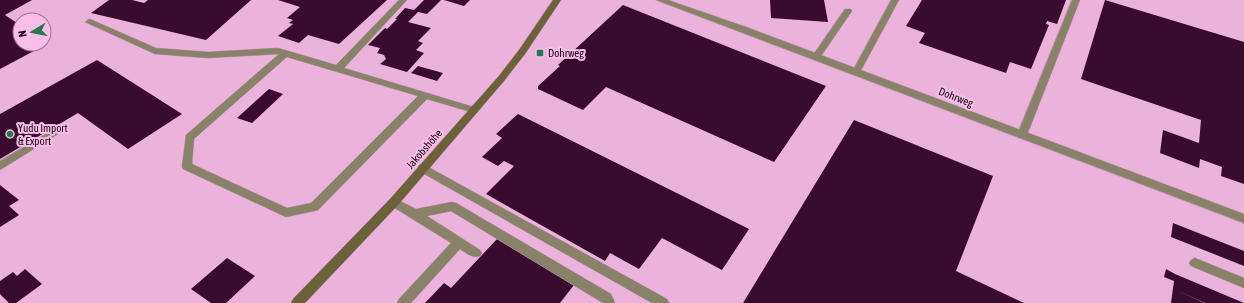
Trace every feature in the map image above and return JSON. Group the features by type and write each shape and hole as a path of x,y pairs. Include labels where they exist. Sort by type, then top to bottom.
{"street":[{"path":"338,69 403,0"},
{"name":"Jakobshöhe","path":"297,303 394,202 474,110 522,52 557,0"},
{"name":"Dohrweg","path":"660,0 816,57 1244,219"},
{"path":"856,72 895,0"},
{"path":"1022,135 1076,0"},
{"path":"816,57 848,11"},
{"path":"89,22 155,51 208,55 278,51 474,110"},
{"path":"286,53 189,138 188,166 286,213 314,207 425,95"},
{"path":"0,166 63,128"},
{"path":"423,168 663,303"},
{"path":"394,202 476,253"},
{"path":"415,214 452,206 607,298 610,303"},
{"path":"403,303 459,242"},
{"path":"1195,263 1244,283"}],"building":[{"path":"0,0 32,0 5,15 12,20 12,52 32,52 0,69"},
{"path":"109,0 132,0 144,3 148,0 251,0 206,40 91,13"},
{"path":"278,0 387,0 339,44 308,35 299,43 278,36 293,24 289,23 293,20 287,18 300,7"},
{"path":"424,0 441,0 427,14 418,12 408,22 431,28 418,41 423,43 416,50 424,53 407,72 380,64 386,59 384,55 377,53 380,48 368,45 385,28 387,29 397,19 395,19 405,8 414,10"},
{"path":"444,0 470,0 464,6"},
{"path":"770,0 824,0 828,22 771,18"},
{"path":"922,0 1066,0 1057,24 1047,21 1046,24 1049,25 1031,69 1010,62 1006,73 919,43 925,33 906,26"},
{"path":"1105,0 1244,42 1244,184 1221,176 1222,167 1200,159 1199,168 1160,153 1163,130 1199,143 1201,120 1081,79"},
{"path":"623,5 826,86 774,162 606,87 583,110 538,89 538,86 560,66 558,65"},
{"path":"97,60 182,114 128,149 78,113 0,159 0,114"},
{"path":"418,66 443,73 437,81 411,73"},
{"path":"269,89 283,94 252,123 237,118"},
{"path":"518,114 749,229 722,270 662,238 639,269 610,253 605,261 486,194 514,166 504,161 498,166 482,157 502,138 496,134"},
{"path":"854,120 993,176 956,271 1024,303 743,303"},
{"path":"0,185 19,200 9,206 19,215 0,227"},
{"path":"1173,223 1244,251 1244,266 1171,237"},
{"path":"497,239 574,285 560,303 425,303 444,283 451,288"},
{"path":"227,258 255,276 226,303 211,303 191,289"},
{"path":"25,269 42,284 16,303 9,303 0,294 0,281 13,272 17,276"},
{"path":"1166,269 1244,303 1205,303 1178,291 1204,303 1171,303 1174,281 1164,277"}],"place":[{"name":"Dohrweg","path":"540,53"},
{"name":"Yudu Import & Export","path":"10,134"}]}
